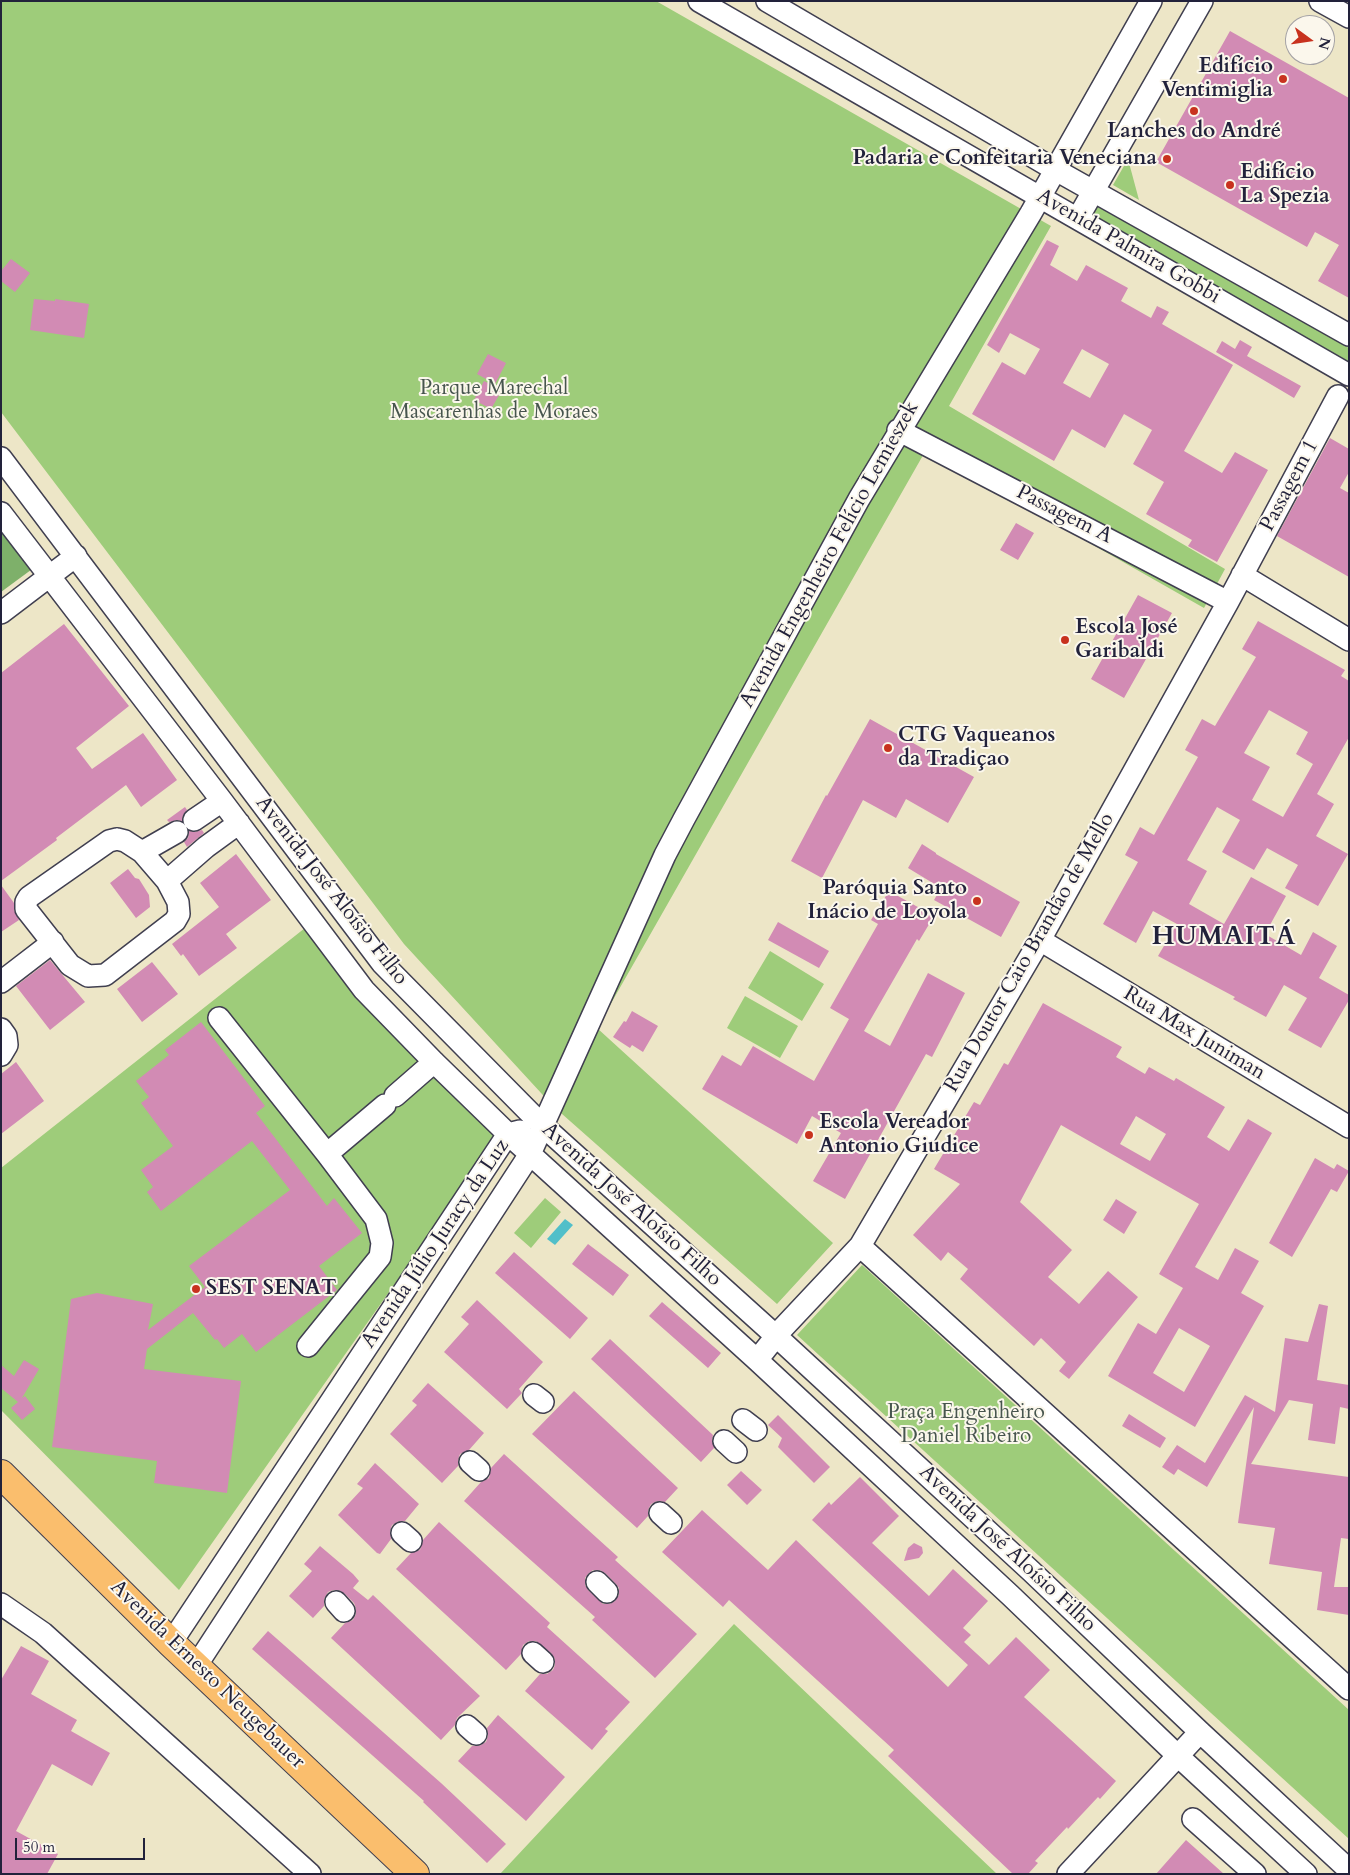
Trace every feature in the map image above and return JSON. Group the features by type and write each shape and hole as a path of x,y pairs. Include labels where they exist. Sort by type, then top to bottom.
{"main road":[{"name":"Avenida Ernesto Neugebauer","path":"1,1474 172,1643 415,1874"}],"street":[{"name":"Avenida Palmira Gobbi","path":"699,1 1349,375"},
{"name":"Avenida Palmira Gobbi","path":"767,1 1054,169 1349,336"},
{"name":"Avenida Engenheiro Felício Lemieszek","path":"542,1125 553,1106 665,855 898,430 1031,213 1054,169 1151,1"},
{"path":"1078,218 1202,1"},
{"path":"1320,1 1349,17"},
{"name":"Passagem 1","path":"1242,576 1338,396"},
{"name":"Passagem A","path":"898,430 1228,602"},
{"name":"Avenida José Aloísio Filho","path":"1,458 382,963 542,1125 776,1336 1031,1571 1200,1732 1349,1870"},
{"name":"Avenida José Aloísio Filho","path":"1,513 364,990 508,1134 757,1360 790,1393 1010,1595 1178,1756 1306,1874"},
{"path":"1,613 76,556"},
{"path":"1242,576 1349,640"},
{"name":"Rua Doutor Caio Brandão de Mello","path":"757,1360 776,1336 860,1246 1040,940 1242,576"},
{"path":"194,820 222,801"},
{"path":"166,881 238,823"},
{"path":"142,852 177,832"},
{"path":"117,839 125,841 142,852 166,881 180,908 175,921 105,975 95,977 81,973 70,965 26,909 26,902 29,897 109,841 117,839"},
{"name":"Rua Max Juniman","path":"1040,940 1349,1128"},
{"path":"1,982 53,942"},
{"path":"219,1018 376,1219 382,1243 380,1257 308,1346"},
{"path":"1,1029 6,1036 7,1045 1,1055"},
{"path":"327,1154 434,1062"},
{"name":"Avenida Júlio Juracy da Luz","path":"172,1643 508,1134 542,1125"},
{"name":"Avenida Júlio Juracy da Luz","path":"196,1666 530,1154 542,1125"},
{"path":"860,1246 1349,1689"},
{"path":"1,1604 43,1633 310,1874"},
{"path":"1068,1874 1200,1732"},
{"path":"1193,1819 1254,1874"}],"green space":[{"name":"Parque Marechal Mascarenhas de Moraes","path":"1,1 656,1 1051,226 949,406 1225,569 1204,608 926,450 597,1028 833,1243 777,1304 553,1106 404,944 1,412"},
{"path":"1128,159 1139,200 1113,185"},
{"path":"1098,204 1349,348 1349,362 1092,214"},
{"path":"1,523 35,567 1,592"},
{"name":"SEST SENAT","path":"305,928 499,1136 179,1590 1,1410 1,1168"},
{"path":"770,951 824,984 802,1021 748,988"},
{"path":"745,996 798,1026 780,1058 727,1028"},
{"path":"545,1198 561,1212 531,1248 514,1233"},
{"name":"Praça Engenheiro Daniel Ribeiro","path":"862,1265 1349,1710 1349,1839 797,1335"},
{"path":"734,1624 997,1874 500,1874"}],"water":[{"path":"565,1219 573,1225 555,1245 547,1239"}],"building":[{"path":"1230,31 1285,62 1285,65 1290,65 1349,98 1349,298 1318,281 1339,245 1315,232 1307,247 1156,162"},
{"path":"1047,240 1059,246 1050,265 1077,281 1086,265 1128,288 1121,301 1151,318 1157,306 1169,312 1162,324 1233,365 1184,451 1222,473 1235,452 1268,470 1217,562 1188,546 1192,540 1146,514 1164,482 1133,464 1152,430 1124,414 1105,448 1072,429 1054,461 972,414 1002,362 1025,375 1040,349 1010,333 999,353 987,345","holes":["1082,349 1109,364 1090,398 1063,383"]},
{"path":"11,259 30,273 15,292 1,281 1,271"},
{"path":"34,299 55,301 55,299 89,304 84,338 30,330"},
{"path":"1240,340 1252,347 1247,356 1301,386 1294,398 1216,352 1222,341 1235,349"},
{"path":"488,354 506,363 495,384 477,374"},
{"path":"484,381 502,390 491,409 474,400"},
{"path":"1330,438 1349,449 1349,472 1340,488 1349,493 1349,577 1277,536"},
{"path":"1016,523 1034,533 1018,560 1000,550"},
{"path":"1138,595 1172,613 1124,698 1091,679"},
{"path":"1258,621 1345,670 1341,676 1349,681 1349,737 1317,794 1334,804 1316,836 1348,854 1318,906 1285,888 1298,865 1267,848 1254,870 1222,852 1240,820 1217,807 1187,860 1207,871 1189,904 1224,924 1251,877 1286,896 1265,934 1301,955 1313,932 1337,946 1319,978 1349,995 1349,1000 1321,1048 1288,1030 1307,998 1284,985 1266,1017 1233,999 1235,997 1158,956 1177,924 1153,911 1136,943 1103,924 1138,862 1125,855 1140,827 1154,835 1198,757 1185,750 1202,719 1215,726 1256,657 1242,649","holes":["1269,710 1308,732 1296,754 1313,764 1283,817 1252,800 1270,767 1244,753"]},
{"path":"64,624 129,706 76,748 92,769 143,733 177,780 141,807 126,785 56,838 57,840 1,881 1,673"},
{"name":"CTG Vaqueanos da Tradiçao","path":"870,719 974,777 948,823 906,799 896,818 863,800 822,878 791,861 826,795"},
{"path":"185,807 187,810 183,815 182,821 169,822 167,820"},
{"path":"202,830 204,833 187,847 184,842 188,838 189,831"},
{"name":"Paróquia Santo Inácio de Loyola","path":"922,844 1020,902 1001,937 934,900 941,888 908,868"},
{"path":"236,854 271,900 226,934 237,948 199,976 183,954 181,956 172,944 219,907 200,883"},
{"path":"128,869 135,878 139,879 149,895 150,907 136,918 110,883"},
{"path":"1,885 14,903 14,910 19,920 1,932"},
{"path":"889,891 934,916 919,941 917,939 864,1031 890,1046 928,973 965,993 932,1057 926,1054 845,1199 813,1181 841,1133 812,1116 797,1144 702,1089 722,1055 741,1066 753,1046 814,1081 849,1019 830,1008 878,924 871,920"},
{"path":"778,922 829,951 819,968 768,940"},
{"path":"50,960 85,1002 50,1030 16,986"},
{"path":"152,962 178,994 142,1022 117,989"},
{"path":"1043,1003 1122,1047 1116,1057 1145,1074 1149,1067 1174,1081 1176,1078 1225,1107 1207,1137 1229,1151 1248,1119 1272,1133 1195,1267 1218,1280 1235,1248 1259,1261 1241,1293 1264,1306 1195,1427 1108,1376 1138,1323 1156,1334 1183,1288 1159,1274 1199,1204 1061,1125 1020,1202 1072,1250 1048,1277 1079,1304 1108,1271 1138,1297 1069,1379 1059,1371 1066,1362 1041,1338 1034,1346 960,1279 968,1269 948,1252 941,1261 913,1235 960,1184 934,1169 974,1102 980,1105 1004,1063 1008,1065","holes":["1136,1116 1166,1134 1150,1161 1120,1144","1179,1328 1210,1346 1184,1392 1153,1373"]},
{"path":"632,1011 658,1026 643,1052 632,1045 630,1048 613,1037 624,1021 626,1022"},
{"path":"201,1022 265,1106 256,1113 327,1206 334,1198 362,1233 319,1266 337,1290 256,1352 242,1334 224,1348 193,1313 147,1349 144,1369 241,1381 227,1493 154,1483 157,1461 52,1447 71,1299 97,1293 153,1304 148,1330 205,1287 189,1266 290,1190 252,1141 161,1211 147,1192 153,1187 141,1170 173,1146 141,1103 149,1097 136,1081 169,1055 165,1050"},
{"path":"16,1062 44,1101 1,1134 1,1074"},
{"path":"1315,1158 1334,1169 1337,1164 1349,1171 1337,1192 1331,1189 1292,1257 1269,1243"},
{"path":"1116,1199 1137,1212 1124,1234 1103,1220"},
{"path":"588,1244 629,1275 613,1296 572,1264"},
{"path":"514,1252 588,1318 570,1339 495,1273"},
{"path":"477,1300 543,1362 519,1389 522,1393 507,1409 444,1352 469,1324 461,1317"},
{"path":"662,1302 721,1353 708,1368 649,1316"},
{"path":"1319,1304 1328,1306 1317,1380 1349,1385 1349,1409 1340,1407 1335,1444 1308,1440 1313,1404 1289,1400 1251,1464 1349,1477 1349,1539 1341,1538 1334,1587 1349,1587 1349,1615 1317,1610 1322,1572 1269,1564 1275,1528 1238,1523 1254,1407 1207,1487 1178,1469 1174,1475 1162,1467 1177,1445 1205,1463 1245,1395 1275,1412 1285,1338 1308,1342"},
{"path":"610,1339 713,1435 714,1448 701,1462 591,1359"},
{"path":"24,1360 39,1369 22,1398 25,1396 35,1409 22,1420 11,1408 18,1402 1,1388 1,1365 14,1376"},
{"path":"428,1383 484,1433 469,1450 460,1454 458,1466 442,1483 390,1434 417,1405 412,1401"},
{"path":"574,1391 678,1488 665,1502 657,1501 651,1504 648,1516 637,1528 532,1434"},
{"path":"1129,1414 1166,1438 1160,1448 1122,1426"},
{"path":"778,1415 830,1467 814,1483 778,1447 782,1438 768,1425"},
{"path":"504,1454 618,1557 615,1560 697,1634 655,1678 592,1620 595,1617 464,1501 481,1482 489,1478 491,1468","holes":["593,1570 600,1570 619,1588 619,1595 610,1604 603,1604 585,1585 585,1578 588,1574"]},
{"path":"375,1463 419,1504 405,1521 399,1521 392,1525 390,1531 391,1539 380,1554 338,1515 363,1488 357,1484"},
{"path":"741,1471 762,1490 747,1505 727,1485"},
{"path":"860,1477 899,1516 872,1543 929,1596 953,1569 988,1601 963,1628 971,1635 964,1642 989,1665 1016,1637 1050,1670 1024,1697 1116,1781 1068,1829 1067,1827 1035,1861 1038,1863 1028,1874 1013,1874 888,1756 894,1750 729,1600 723,1607 662,1552 702,1510 768,1570 796,1540 948,1687 968,1665 812,1520 829,1502 831,1505"},
{"path":"439,1522 550,1623 547,1627 630,1702 605,1729 608,1731 592,1750 525,1691 540,1674 547,1674 553,1670 555,1659 551,1653 536,1641 529,1641 523,1645 521,1654 506,1670 396,1569 411,1553 420,1550 423,1540"},
{"path":"914,1543 922,1547 923,1553 919,1558 904,1561 908,1548"},
{"path":"320,1546 359,1581 353,1588 368,1600 373,1595 480,1696 457,1718 455,1725 441,1740 331,1638 345,1623 353,1620 356,1614 354,1603 345,1594 339,1590 328,1592 324,1599 324,1606 313,1618 289,1596 312,1571 304,1564"},
{"path":"268,1631 441,1783 506,1844 487,1863 424,1801 252,1649"},
{"path":"21,1646 49,1661 31,1694 77,1720 71,1731 110,1753 92,1786 52,1764 16,1831 58,1854 47,1874 1,1874 1,1680"},
{"path":"498,1715 565,1777 526,1821 458,1761 472,1746 479,1746 486,1742 488,1736 487,1728"},
{"path":"1186,1840 1224,1874 1156,1874"}],"place":[{"name":"Edifício Ventimiglia","path":"1283,79"},
{"name":"Lanches do André","path":"1194,111"},
{"name":"Padaria e Confeitaria Veneciana","path":"1167,159"},
{"name":"Edifício La Spezia","path":"1230,185"},
{"name":"Escola José Garibaldi","path":"1065,640"},
{"name":"CTG Vaqueanos da Tradiçao","path":"888,748"},
{"name":"Paróquia Santo Inácio de Loyola","path":"977,901"},
{"name":"Escola Vereador Antonio Giudice","path":"809,1135"},
{"name":"SEST SENAT","path":"196,1289"}],"district":[{"name":"HUMAITÁ","path":"1224,938"}]}
